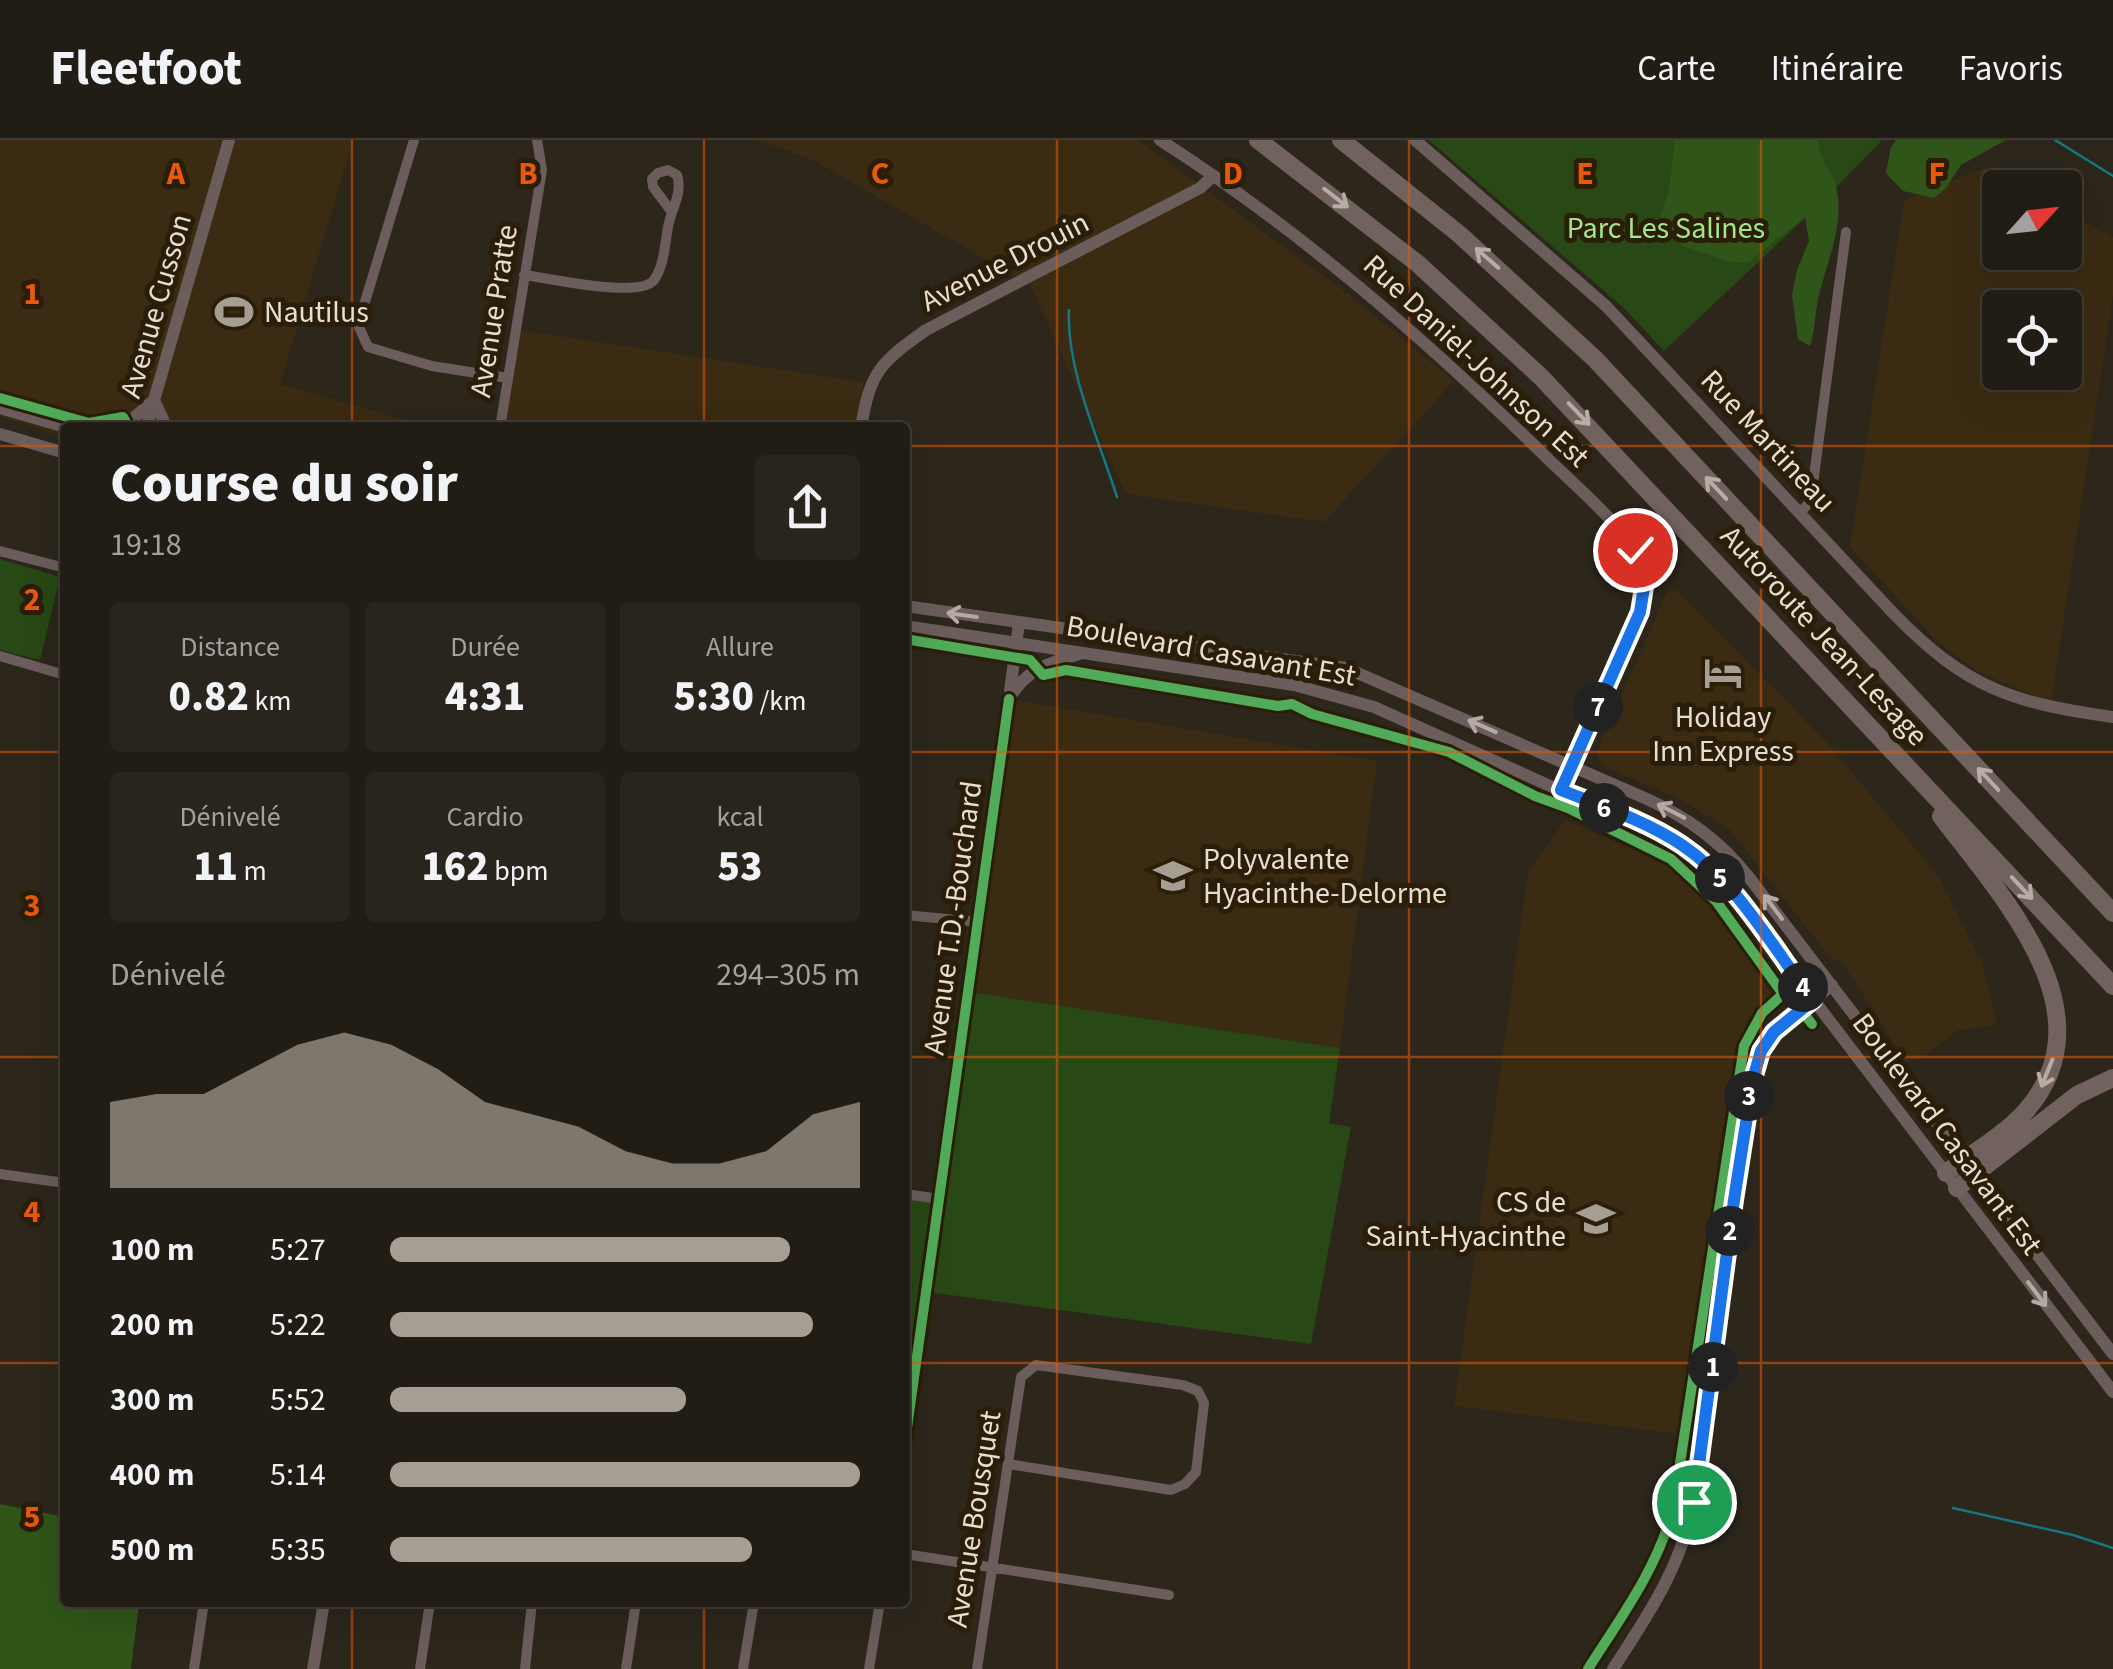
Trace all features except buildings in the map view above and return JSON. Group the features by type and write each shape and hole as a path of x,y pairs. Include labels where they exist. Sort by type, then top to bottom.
{"highway":[{"name":"Autoroute Jean-Lesage","path":"1258,140 1388,239 1528,364 2113,986"},
{"name":"Autoroute Jean-Lesage","path":"1341,140 1459,234 1595,359 2109,908"},
{"path":"1884,740 2031,938 2057,1002 2056,1050 2038,1095 1970,1166"},
{"path":"1951,1181 2078,1096 2113,1078"}],"street":[{"name":"Avenue Cusson","path":"148,422 229,140"},
{"path":"414,140 358,325 362,339 368,347 432,366 508,378"},
{"name":"Rue Daniel-Johnson Est","path":"1160,140 1335,266 1432,348 1548,459 1635,550 1645,581 1640,612 1561,790"},
{"name":"Rue Martineau","path":"1416,140 1606,306 1918,638 1960,672 2020,700 2113,717"},
{"name":"Avenue Pratte","path":"501,422 542,170 537,142"},
{"name":"Avenue Drouin","path":"862,422 871,384 886,358 926,330 1204,186 1213,176"},
{"path":"524,275 623,288 644,287 653,282 661,264 670,211"},
{"path":"1800,513 1812,492 1846,232"},
{"path":"128,422 154,400 164,422"},
{"path":"0,408 60,425"},
{"path":"0,434 60,452"},
{"path":"0,550 60,567"},
{"name":"Boulevard Casavant Est","path":"910,607 1346,668 1671,810 1715,839 1748,876 2113,1354"},
{"name":"Avenue T.D.-Bouchard","path":"910,1411 1019,623"},
{"name":"Boulevard Casavant Est","path":"910,627 1294,686 1374,706 1667,836 1696,856 1727,886 2113,1392"},
{"path":"1008,699 1040,665 1086,653"},
{"path":"0,656 60,674"},
{"path":"910,916 978,922"},
{"path":"1613,1669 1654,1605 1685,1542 1757,1064 1774,1032 1832,985"},
{"path":"0,1174 60,1182"},
{"path":"910,1195 940,1198"},
{"path":"910,1341 921,1342"},
{"name":"Avenue Bousquet","path":"977,1669 1021,1377 1036,1365 1183,1385 1198,1391 1204,1402 1196,1472 1186,1484 1171,1490 1008,1464"},
{"path":"910,1555 1169,1595"},
{"path":"194,1669 203,1607"},
{"path":"313,1669 323,1607"},
{"path":"420,1669 429,1607"},
{"path":"525,1669 531,1607"},
{"path":"626,1669 635,1607"},
{"path":"744,1669 753,1607"},
{"path":"870,1669 879,1607"}],"shaded area":[{"path":"0,140 353,140 280,384 413,422 60,422 60,435 0,416"},
{"path":"758,140 1138,140 1347,293 1454,381 1324,522 1126,494 1030,285 811,159"},
{"path":"1986,167 1992,170 1982,170 1982,270 2082,270 2082,220 2113,237 2113,296 2051,703 1977,671 1938,642 1850,547 1904,201"},
{"path":"519,330 864,382 857,422 505,422"},
{"path":"1677,590 1832,748 1940,878 1983,964 1997,1025 1958,1030 1921,1059 1906,1062 1842,962 1832,960 1730,830 1681,800 1604,766 1597,756 1602,739 1667,592"},
{"name":"Polyvalente Hyacinthe-Delorme","path":"1009,699 1377,761 1340,1048 969,992"},
{"name":"CS de Saint-Hyacinthe","path":"1565,820 1669,865 1714,906 1778,991 1744,1032 1677,1434 1454,1406 1528,872"}],"green space":[{"name":"Parc Les Salines","path":"1429,140 1882,140 1664,351 1625,309"},
{"path":"1675,140 1818,140 1835,183 1839,212 1810,346 1798,339 1792,295 1809,241 1805,217 1749,262 1731,262 1682,246 1660,217 1669,191"},
{"path":"1896,140 2006,140 1961,165 1934,198 1903,191 1886,173"},
{"path":"0,559 60,577 40,660 0,650"},
{"path":"969,992 1340,1048 1329,1123 1351,1127 1311,1344 928,1292 921,1341 910,1340 910,1195 940,1198"},
{"path":"0,1504 60,1516 60,1607 139,1607 131,1669 0,1669"}],"waterway":[{"path":"2055,140 2113,176"},
{"path":"1069,310 1078,380 1117,497"},
{"path":"1953,1508 2113,1548"}],"cycle path":[{"path":"0,398 85,422"},
{"path":"95,422 123,417 126,422"},
{"path":"910,640 1030,660 1043,675 1066,670 1278,706 1292,704 1312,714 1449,752 1671,859 1716,901 1783,994 1812,1024"},
{"path":"910,1406 1009,699"},
{"path":"1588,1669 1648,1572 1673,1509 1744,1046 1762,1013 1783,994"}],"place":[{"name":"Nautilus","path":"234,312"},
{"name":"Holiday Inn Express","path":"1723,673"},
{"name":"Polyvalente Hyacinthe-Delorme","path":"1173,876"},
{"name":"CS de Saint-Hyacinthe","path":"1596,1219"}],"route":[{"path":"1635,550 1645,581 1640,612 1561,790 1682,844 1727,886 1813,1000 1774,1032 1761,1051 1753,1079 1694,1502"}]}
